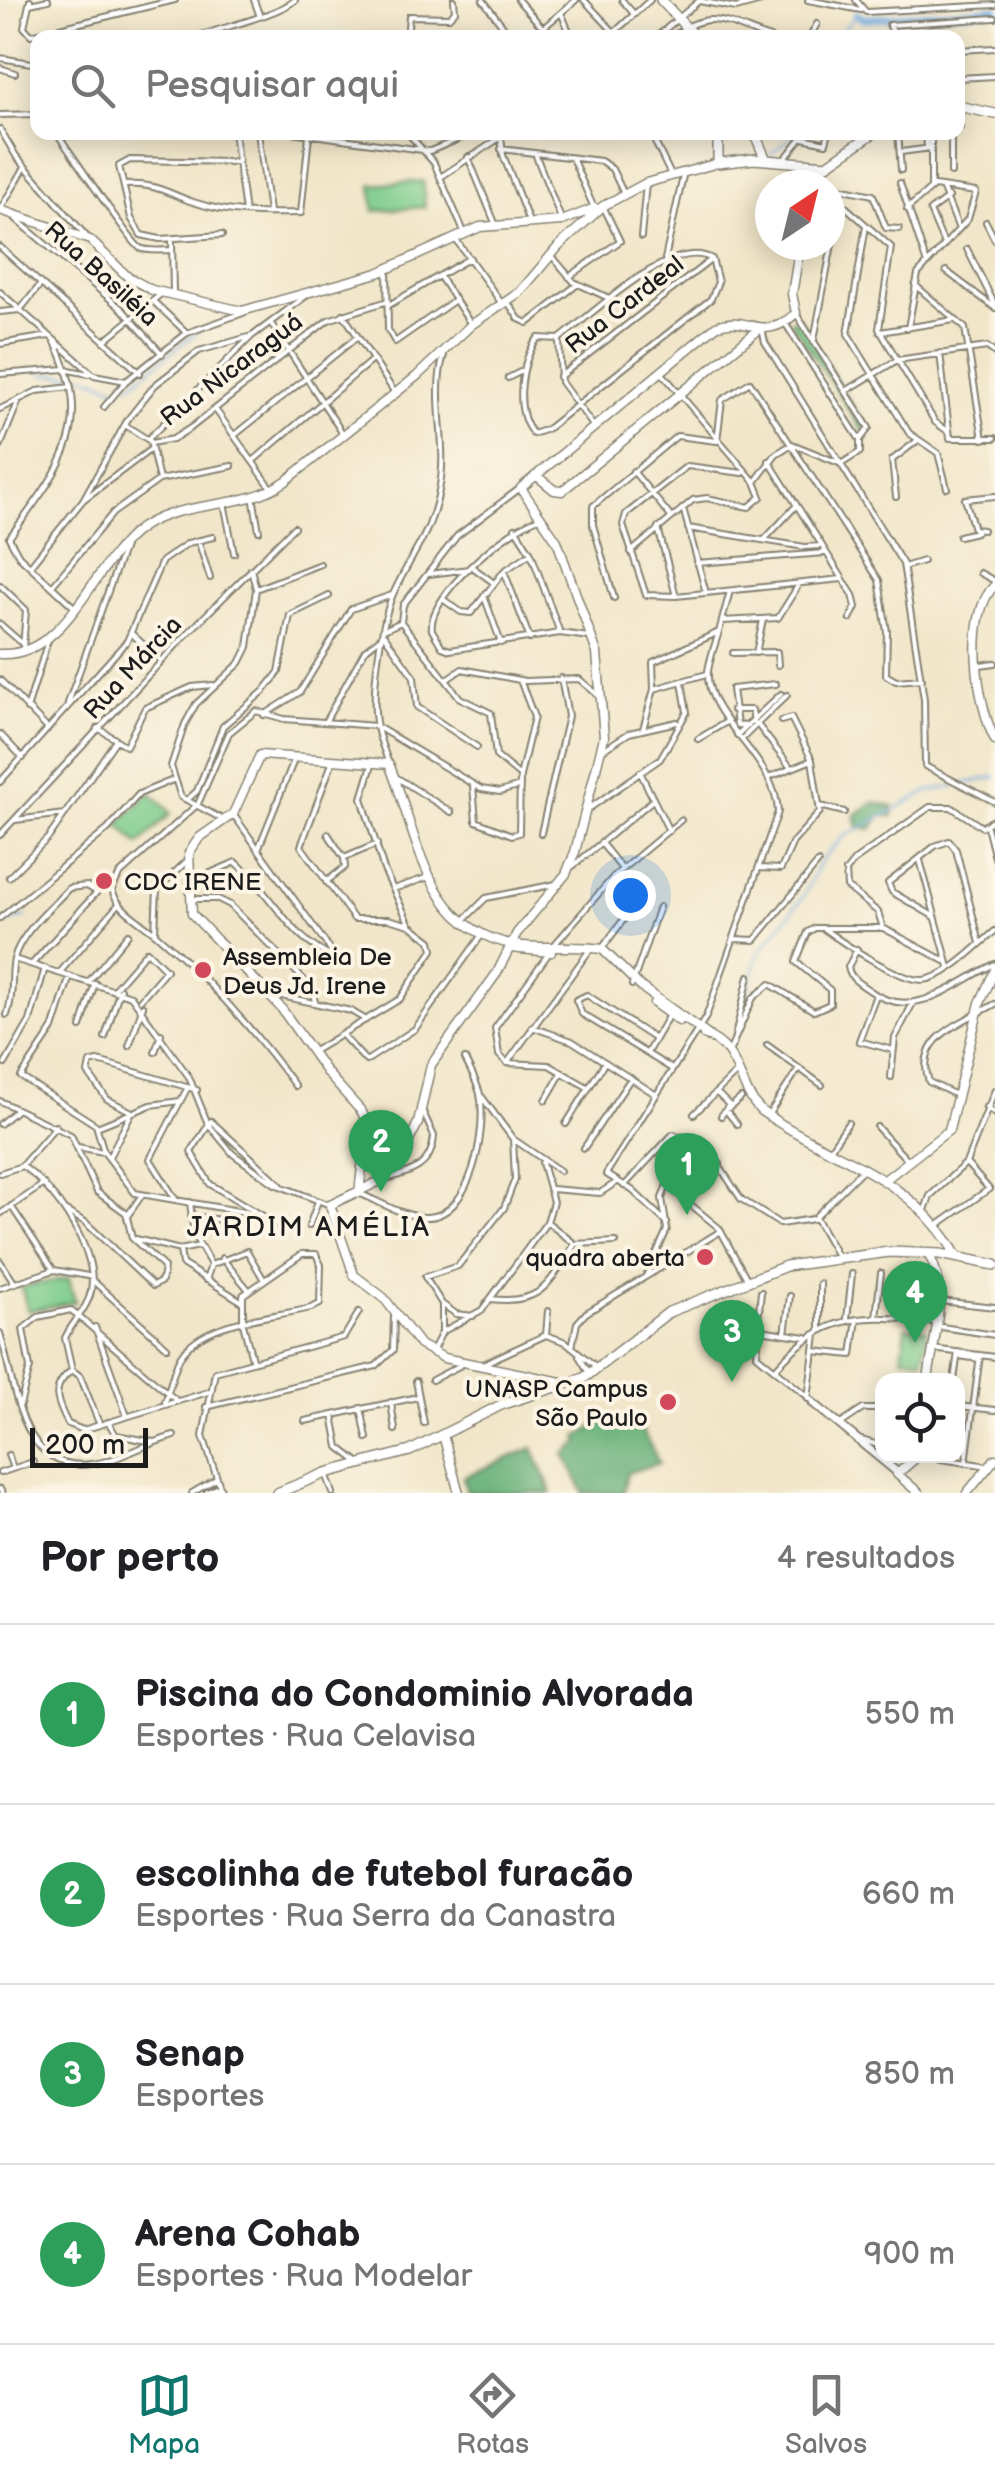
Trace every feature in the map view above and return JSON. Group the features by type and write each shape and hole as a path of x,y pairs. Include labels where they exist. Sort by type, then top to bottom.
{"main road":[{"path":"661,0 688,30"},
{"path":"965,108 995,114"},
{"path":"717,140 718,163 754,158 782,162 801,170"},
{"path":"758,140 766,160"},
{"path":"820,170 863,140"},
{"path":"754,158 762,148"},
{"path":"940,1254 950,1244"},
{"path":"277,1493 326,1472 410,1451 495,1408 599,1370 642,1333 770,1272 837,1256 940,1254 995,1264"}],"street":[{"path":"30,34 24,27 30,2 48,0"},
{"path":"52,30 175,0"},
{"path":"254,0 259,14"},
{"path":"215,30 259,14 282,11 295,0"},
{"path":"408,30 409,16 449,17 455,12 454,0"},
{"path":"518,0 543,28 571,1"},
{"path":"584,0 612,30"},
{"path":"622,0 634,14"},
{"path":"616,30 650,0"},
{"path":"676,30 699,0 736,8 765,0"},
{"path":"808,0 861,10 995,5"},
{"path":"856,0 861,10"},
{"path":"482,1 506,30"},
{"path":"561,13 568,30"},
{"path":"892,30 889,25 995,18"},
{"path":"667,30 680,22 723,19 750,30"},
{"path":"813,30 817,24"},
{"path":"965,50 995,48"},
{"path":"0,58 30,63"},
{"path":"0,68 14,73"},
{"path":"965,78 995,76"},
{"path":"0,115 30,114"},
{"path":"0,129 25,166 128,277 161,294 253,310"},
{"path":"62,140 98,186 130,240 144,249 172,250"},
{"path":"235,140 246,214"},
{"path":"259,140 269,214"},
{"path":"126,185 160,185 191,201 246,214 301,213 308,140"},
{"path":"346,140 426,151 455,140"},
{"path":"414,140 442,176 464,232"},
{"path":"442,176 495,140"},
{"path":"501,140 529,222"},
{"path":"654,140 671,175"},
{"path":"782,162 800,140"},
{"path":"899,140 901,170"},
{"path":"928,140 931,188"},
{"path":"951,140 951,172"},
{"path":"901,152 929,148"},
{"path":"502,149 606,163 624,194"},
{"path":"535,154 562,221"},
{"path":"468,157 495,223"},
{"path":"569,277 620,241 572,158"},
{"path":"222,235 172,239 138,232 130,218 126,185 118,166 125,160 236,162"},
{"path":"104,408 124,384 187,333 307,292 387,270 464,232 495,223 562,221 646,183 718,163"},
{"path":"25,166 0,210 16,219 90,240"},
{"path":"665,261 684,171"},
{"path":"642,236 646,183"},
{"path":"900,183 927,264"},
{"path":"942,186 959,229"},
{"path":"907,209 931,188 942,186 976,194 972,214 920,270 908,328"},
{"path":"845,188 873,194 885,226 899,229"},
{"path":"944,246 930,213 949,198"},
{"path":"27,709 49,636 125,542 165,516 272,490 395,394 471,325 525,286 598,207"},
{"path":"845,207 892,247 880,332 935,422 950,432"},
{"name":"Rua Basiléia","path":"16,219 129,318 162,354"},
{"path":"986,222 995,240"},
{"path":"866,226 848,332 917,440 938,454 947,488"},
{"path":"453,236 504,302 528,323 538,338"},
{"path":"172,239 173,297"},
{"path":"0,248 140,373"},
{"path":"967,248 995,307"},
{"path":"703,254 712,259 718,272 714,296 580,407 533,434 525,418 524,370 526,356 538,338 559,338 665,261 703,254"},
{"path":"550,255 578,284 611,299"},
{"name":"Rua Nicaraguá","path":"150,444 173,439 290,348 344,314 388,303 470,258"},
{"name":"Rua Cardeal","path":"559,377 712,259"},
{"path":"798,260 792,294 796,313 869,430 860,440"},
{"path":"814,340 829,260"},
{"path":"387,270 388,330 397,342 454,300"},
{"path":"946,271 995,307"},
{"path":"440,277 471,325"},
{"path":"0,312 20,310 40,284"},
{"path":"528,323 578,284"},
{"path":"915,285 965,328 982,439"},
{"path":"977,296 986,290"},
{"path":"0,292 94,375"},
{"path":"30,566 83,500 150,444 252,336 272,324 307,292"},
{"path":"104,341 161,294"},
{"path":"152,301 187,333"},
{"path":"520,776 496,756 493,716 465,702 401,622 400,611 465,528 537,476 722,324 761,329 786,324 796,313"},
{"path":"344,314 395,394"},
{"path":"880,332 957,320"},
{"path":"272,324 343,434"},
{"path":"786,324 860,440 860,452 838,461 792,444"},
{"path":"537,476 562,491 761,329"},
{"path":"761,329 904,566 922,679 924,764 995,802"},
{"path":"83,500 148,392 176,366 205,348 252,336"},
{"path":"0,344 52,338"},
{"path":"9,538 66,447 76,407 67,370 52,338"},
{"path":"234,436 356,338"},
{"path":"559,338 559,377 594,427"},
{"path":"449,346 439,382 445,440 439,494 428,534 392,595 376,726 426,878 463,921 483,933 508,945 596,950 671,1012 731,1047"},
{"path":"846,391 897,360 969,350 993,351"},
{"path":"940,354 952,440 995,438"},
{"path":"253,461 325,404 371,361"},
{"path":"0,374 67,370 124,384"},
{"path":"508,378 524,370"},
{"path":"631,552 682,508 700,498 754,506 761,497 755,482 743,473 661,372"},
{"path":"717,441 722,400 750,382 879,580 887,622 886,675 896,681 922,679"},
{"path":"0,409 42,390 72,387"},
{"path":"0,447 14,420 18,400"},
{"path":"216,409 272,490"},
{"path":"125,425 150,444 159,480"},
{"path":"614,598 592,512 600,498 680,434 717,441"},
{"path":"896,496 890,471 895,457 917,440"},
{"path":"755,482 769,461 792,444"},
{"path":"769,461 855,600 850,619"},
{"path":"52,586 107,519 159,480 232,466"},
{"path":"743,473 687,466 623,520 646,595 676,596 842,579"},
{"path":"633,471 671,517"},
{"path":"94,479 101,484"},
{"path":"521,488 558,541 594,639 602,700 600,753 569,869"},
{"path":"253,496 259,531"},
{"path":"983,530 974,529 964,501 968,496 995,496"},
{"path":"224,503 234,554"},
{"path":"764,540 797,506"},
{"path":"682,508 706,593"},
{"path":"542,518 516,528 470,567 430,622 442,647 450,650 560,634 594,639"},
{"name":"Rua Márcia","path":"0,836 98,728 294,528"},
{"path":"516,528 531,553 560,634"},
{"path":"658,528 676,596"},
{"path":"688,528 820,546"},
{"path":"960,536 995,528"},
{"path":"0,782 132,634 157,568 172,551 213,536"},
{"path":"0,538 9,538"},
{"path":"9,538 30,566 74,607"},
{"path":"198,540 210,578"},
{"path":"66,708 125,542"},
{"path":"784,544 788,551 784,556"},
{"path":"444,600 468,614 504,571 531,553"},
{"path":"698,563 825,553"},
{"path":"904,566 923,561"},
{"path":"256,589 320,564"},
{"path":"428,574 470,567 494,582"},
{"path":"224,824 192,802 173,780 172,758 185,724 213,685 245,656 256,589 251,569"},
{"path":"504,571 530,639"},
{"path":"980,572 995,583 978,613 983,711 994,735"},
{"path":"0,584 26,610 23,648"},
{"path":"722,621 782,616 799,584"},
{"path":"667,1222 606,1174 697,1030 778,812 770,777 728,722 708,674 730,591"},
{"path":"264,715 300,692 351,609 392,595"},
{"path":"192,802 223,726 264,692 279,672 290,615 329,596"},
{"path":"484,596 501,643"},
{"path":"909,598 920,597"},
{"path":"756,653 763,620"},
{"path":"325,722 366,650 401,622"},
{"path":"0,624 23,648"},
{"path":"385,632 414,676 417,707 477,748"},
{"path":"642,729 654,689 651,668 656,658 719,632"},
{"path":"132,634 162,661"},
{"path":"0,654 49,636"},
{"path":"734,653 772,652 779,654 778,665"},
{"path":"980,665 995,663"},
{"path":"446,680 468,669 520,680 561,678 583,681 602,700"},
{"path":"654,689 708,674"},
{"path":"541,833 568,716 561,678"},
{"path":"0,680 48,729"},
{"path":"473,786 475,820 512,835 520,830 520,776 534,717 520,680"},
{"path":"584,812 638,770 663,756 677,722 688,708 682,682"},
{"path":"753,724 737,724 734,688 776,684"},
{"path":"98,728 129,744 142,712 151,705 199,685 213,685"},
{"path":"738,736 784,694"},
{"path":"733,710 752,710 753,724 790,768"},
{"path":"295,1086 258,1034 155,932 118,904 112,890 118,876 192,802 228,733 254,712 376,726 473,786 496,792 520,786"},
{"path":"760,868 781,869 791,844 816,818 820,806 812,760 790,718 781,721"},
{"path":"600,753 642,729 677,722"},
{"path":"698,739 728,722"},
{"path":"738,736 753,724"},
{"path":"0,734 22,758"},
{"path":"9,877 66,814 116,740"},
{"path":"155,932 157,889 187,861 194,843 233,814 258,756 389,764"},
{"path":"260,848 296,756"},
{"path":"312,1052 408,991 430,958 432,942 410,925 388,918 356,921 300,843 333,759"},
{"path":"770,777 812,760"},
{"path":"373,762 362,794 390,890 410,925"},
{"path":"638,770 669,830"},
{"path":"394,776 451,812"},
{"path":"0,918 108,829 139,794 173,780"},
{"path":"382,1180 412,1137 432,1065 508,945 569,869 653,800"},
{"path":"820,806 844,812"},
{"path":"883,928 878,912 848,887 846,871 855,860 930,807 951,807 986,827 995,858"},
{"path":"15,820 66,814"},
{"path":"192,881 236,862 300,936 334,960 336,953 233,814"},
{"path":"588,1088 548,1065 507,1063 499,1055 494,1031 551,950 622,869 681,820"},
{"path":"986,827 995,820"},
{"path":"326,882 345,867 344,858 328,834"},
{"path":"935,916 888,886 894,876 941,842 954,845 980,944"},
{"path":"344,858 377,844"},
{"path":"601,844 622,869"},
{"path":"920,859 948,964"},
{"path":"187,861 195,920 268,993 359,1107 367,1124 359,1193"},
{"path":"734,939 755,940 818,863"},
{"path":"390,890 426,878"},
{"path":"463,921 486,898 558,884"},
{"path":"7,1015 16,983 14,959 24,940 70,888 86,886 97,892 32,964"},
{"path":"507,1063 532,1027 642,895"},
{"path":"192,899 218,898 230,904 312,988 316,1002"},
{"path":"922,908 931,902"},
{"path":"59,972 118,904"},
{"path":"633,982 658,907"},
{"path":"822,928 916,980 930,978 995,931"},
{"path":"731,1047 752,998 770,984 814,1012 828,1006 830,990 796,958 808,932 822,928 883,928 948,964"},
{"path":"342,1035 366,1062 407,1036 483,933"},
{"path":"81,1027 92,982 128,934"},
{"path":"320,949 327,940"},
{"path":"857,949 848,974 876,995 914,1001 946,994 995,967"},
{"path":"106,1037 118,988 147,951 166,970 141,1004 130,1046"},
{"path":"14,959 118,988 141,1004 191,1081 209,1121 240,1160 281,1186 330,1206 354,1275 394,1310 420,1345 465,1363 566,1384"},
{"path":"886,1179 947,1133 976,1015 995,967"},
{"path":"5,1064 30,1020 45,968"},
{"path":"70,976 53,1029 21,1077 97,1127 104,1152 134,1192 256,1214"},
{"path":"749,976 731,1047 752,1100 768,1116 886,1179 935,1227 958,1258"},
{"path":"268,993 355,1012 366,1020"},
{"path":"655,1039 587,995 576,1000 579,1011 672,1069"},
{"path":"876,995 859,1040 893,1050"},
{"path":"281,1008 288,997"},
{"path":"891,1077 899,1026 914,1001"},
{"path":"956,1095 929,1082 929,1050 942,1032 995,1004"},
{"path":"646,1054 671,1012"},
{"path":"532,1027 564,1037 656,1095"},
{"path":"155,1052 161,1034"},
{"path":"768,1044 822,1085"},
{"path":"465,1059 480,1094 514,1139 542,1163 560,1171"},
{"path":"132,1112 105,1097 88,1073 90,1063 98,1061 196,1090"},
{"path":"566,1124 605,1062"},
{"path":"768,1116 799,1068"},
{"path":"694,1114 739,1070"},
{"path":"546,1100 562,1072"},
{"path":"584,1148 630,1078"},
{"path":"176,1200 150,1159 191,1081"},
{"path":"924,1215 930,1196 966,1164 995,1090"},
{"path":"716,1092 725,1112 738,1124"},
{"path":"359,1193 420,1216 438,1215 451,1206 466,1185 474,1163 482,1129 480,1094"},
{"path":"725,1112 740,1098"},
{"path":"0,1101 69,1133 97,1192 128,1216 132,1238 164,1267 158,1284 147,1281 85,1222 64,1210"},
{"path":"97,1127 132,1112 180,1101"},
{"path":"330,1206 382,1180 415,1171 428,1160 434,1136 421,1108"},
{"path":"986,1108 995,1114"},
{"path":"0,1124 15,1111"},
{"path":"108,1158 132,1112"},
{"path":"209,1121 190,1156 206,1180 278,1225"},
{"path":"831,1148 848,1122"},
{"path":"0,1172 22,1166 56,1126"},
{"path":"878,1128 909,1162"},
{"path":"624,1186 672,1134 702,1144 720,1164 741,1199 775,1223 814,1217 866,1166"},
{"path":"475,1316 456,1314 442,1304 425,1280 430,1273 451,1270 464,1262 504,1208 515,1179 514,1139"},
{"path":"78,1147 104,1152"},
{"path":"432,1353 442,1332 475,1316 491,1299 547,1222 551,1189 542,1163"},
{"path":"644,1278 662,1246 667,1222 662,1198 668,1185 683,1172 720,1164"},
{"path":"935,1227 989,1186 966,1164"},
{"path":"22,1166 44,1184 86,1248 88,1302 65,1338 72,1370 80,1376 100,1425"},
{"path":"551,1189 600,1192 617,1182"},
{"path":"0,1214 44,1184"},
{"path":"668,1185 721,1230 748,1280"},
{"path":"128,1216 142,1195"},
{"path":"230,1208 234,1200"},
{"path":"309,1226 318,1200"},
{"path":"190,1202 199,1246 211,1265"},
{"path":"12,1206 54,1270"},
{"path":"191,1216 217,1218 244,1228"},
{"path":"814,1217 837,1256"},
{"path":"547,1222 575,1244 616,1242"},
{"path":"574,1349 582,1316 721,1230"},
{"path":"132,1238 180,1250 199,1246"},
{"path":"491,1299 513,1302 537,1296 575,1244"},
{"path":"180,1250 181,1264 241,1302"},
{"path":"206,1280 211,1265 248,1251 264,1280"},
{"path":"165,1404 180,1358 191,1344 214,1330 243,1324 321,1303 319,1258 312,1252 302,1254 249,1290 241,1302 243,1324 252,1359"},
{"path":"928,1254 938,1270 929,1373"},
{"path":"222,1258 249,1290"},
{"path":"0,1261 15,1283"},
{"path":"0,1288 54,1270 90,1278 167,1347"},
{"path":"876,1317 881,1273"},
{"path":"847,1319 852,1274"},
{"path":"905,1319 910,1275"},
{"path":"820,1284 809,1400 922,1493"},
{"path":"761,1292 756,1353 898,1473"},
{"path":"785,1334 790,1296"},
{"path":"938,1301 995,1306"},
{"path":"442,1304 442,1332"},
{"path":"206,1407 376,1366 388,1357 395,1343 394,1310"},
{"path":"546,1335 548,1311"},
{"path":"20,1405 30,1363 22,1339 25,1326 58,1312 78,1314 176,1401"},
{"path":"207,1492 220,1490 204,1447 208,1392 217,1369 344,1337 360,1312"},
{"path":"814,1351 852,1356 857,1318"},
{"path":"776,1368 806,1337 847,1319 905,1319 995,1335"},
{"path":"95,1328 127,1416"},
{"path":"746,1328 806,1337"},
{"path":"0,1333 24,1418 39,1448 66,1464 97,1463 174,1436"},
{"path":"546,1335 574,1349 599,1370"},
{"path":"480,1365 546,1335"},
{"path":"100,1345 108,1339"},
{"path":"420,1345 435,1341"},
{"path":"574,1349 599,1370"},
{"path":"932,1349 995,1357"},
{"path":"955,1373 958,1354"},
{"path":"979,1357 966,1462 992,1462"},
{"path":"432,1380 465,1363"},
{"path":"72,1370 57,1383 55,1392 68,1424 76,1430 208,1392"},
{"path":"13,1378 28,1379"},
{"path":"416,1381 424,1424"},
{"path":"305,1420 418,1397"},
{"path":"391,1402 395,1430"},
{"path":"965,1407 995,1410"},
{"path":"361,1408 367,1438"},
{"path":"841,1424 863,1408 875,1408"},
{"path":"333,1415 340,1448 358,1464"},
{"path":"108,1422 113,1434 154,1442"},
{"path":"443,1435 459,1493"},
{"path":"858,1439 875,1444"},
{"path":"8,1455 12,1471"},
{"path":"0,1473 33,1462"},
{"path":"967,1493 992,1462"},
{"path":"898,1473 910,1463"},
{"path":"326,1472 332,1493"},
{"path":"192,1493 216,1480"}],"green space":[{"path":"423,181 425,207 374,211 372,185"},
{"path":"798,317 866,428 862,431 791,321"},
{"path":"150,792 171,813 139,845 118,824"},
{"path":"873,802 893,806 893,816 881,816 871,829 858,827 855,815"},
{"path":"69,1278 75,1302 28,1311 21,1287"},
{"path":"906,1327 927,1329 923,1360 902,1357"},
{"path":"608,1418 640,1425 659,1463 627,1473 623,1493 584,1493 565,1454 580,1442 578,1437"},
{"path":"533,1448 552,1493 467,1493 463,1477"}],"waterway":[{"path":"696,0 701,11"},
{"path":"856,15 865,19 995,9"},
{"path":"843,30 856,15"},
{"path":"770,154 788,140"},
{"path":"129,386 198,331"},
{"path":"41,374 85,376 117,388"},
{"path":"747,993 758,955 803,897 820,862 843,837 927,792 995,777"},
{"path":"0,923 26,917"}],"place":[{"name":"CDC IRENE","path":"104,881"},
{"name":"Assembleia De Deus Jd. Irene","path":"203,970"},
{"name":"escolinha de futebol furacão","path":"381,1192"},
{"name":"Piscina do Condominio Alvorada","path":"687,1215"},
{"name":"quadra aberta","path":"705,1257"},
{"name":"Arena Cohab","path":"915,1343"},
{"name":"Senap","path":"732,1382"},
{"name":"UNASP Campus São Paulo","path":"668,1402"}],"district":[{"name":"JARDIM AMÉLIA","path":"309,1226"}]}
